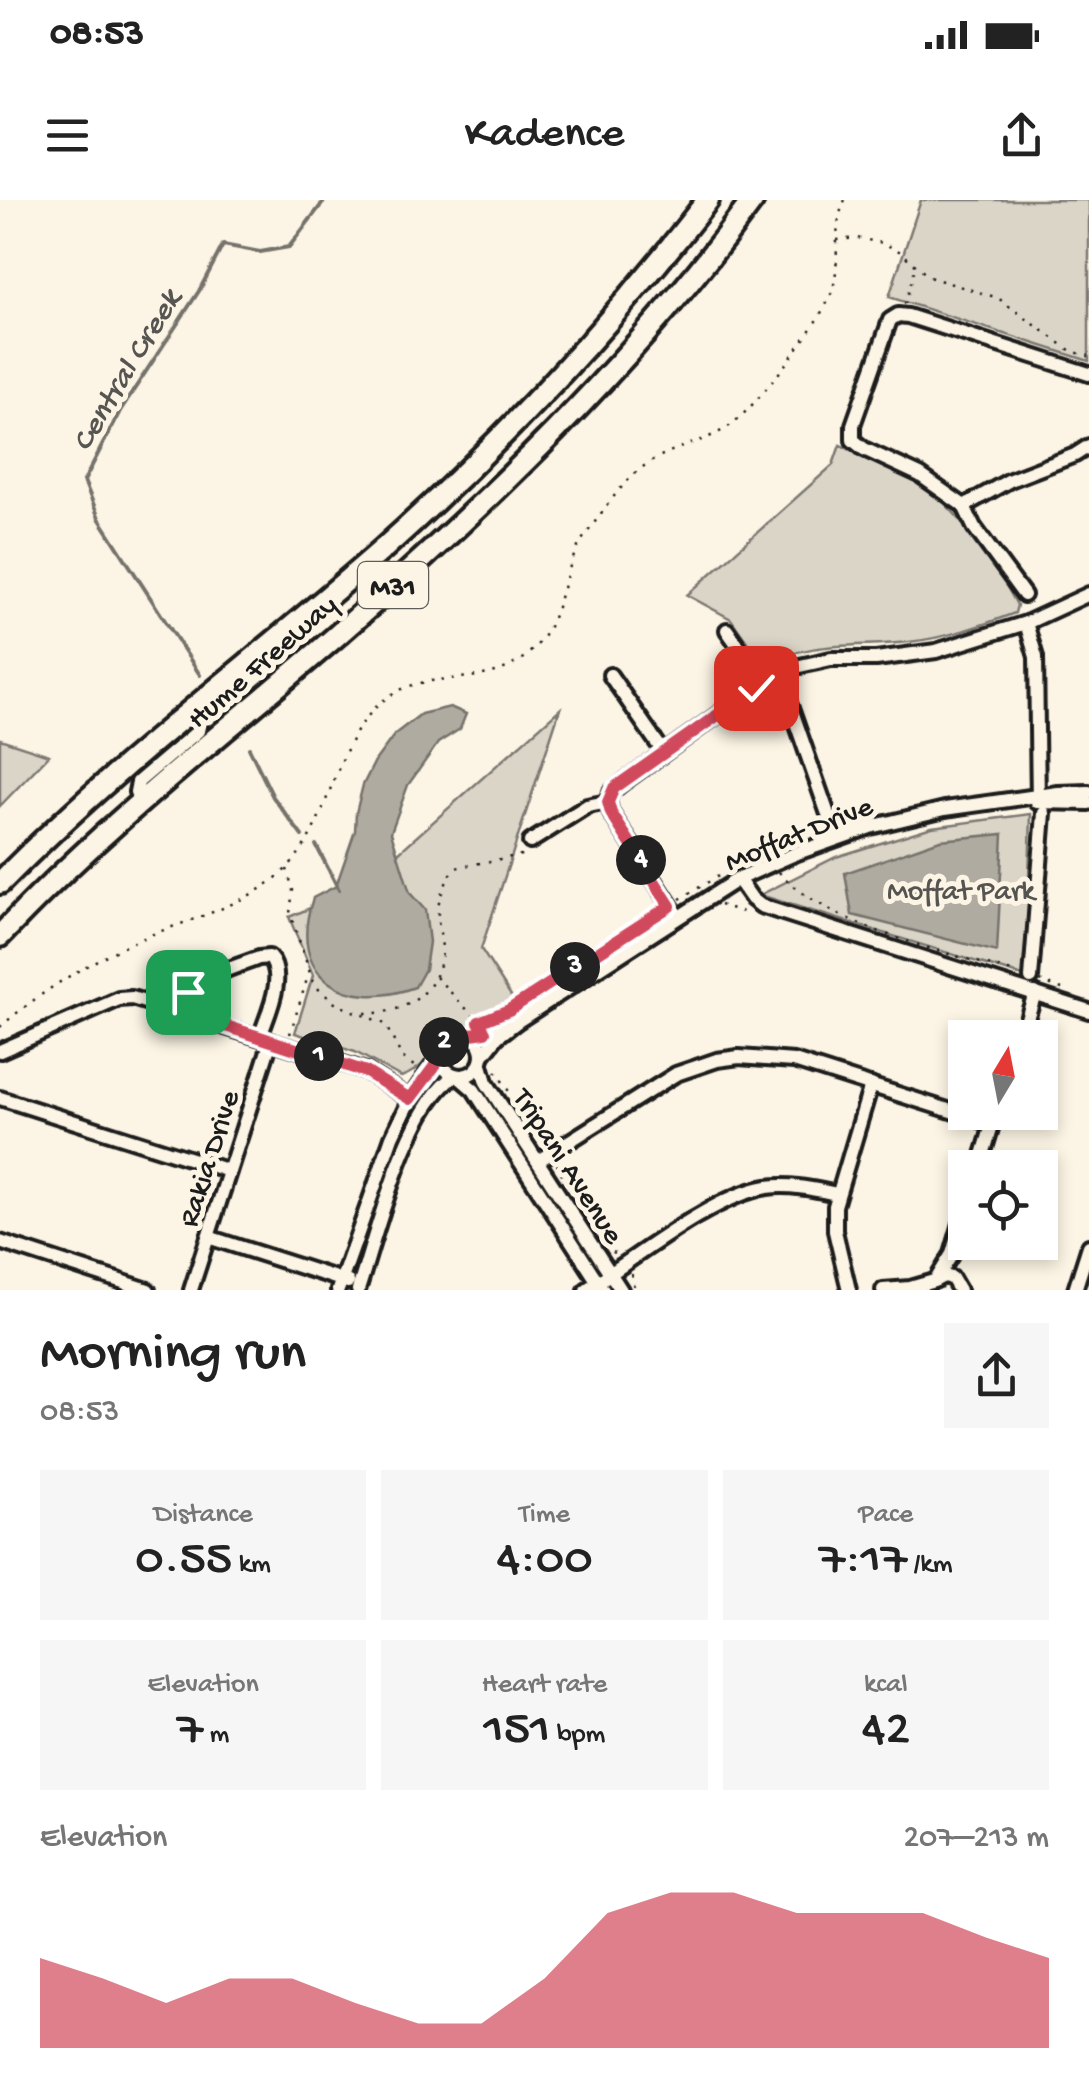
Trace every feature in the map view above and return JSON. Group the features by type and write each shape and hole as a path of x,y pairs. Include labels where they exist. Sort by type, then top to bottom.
{"highway":[{"name":"Hume Freeway","path":"0,883 68,818 382,549 466,471 600,332 708,200"},
{"name":"Hume Freeway","path":"0,936 142,802 334,637 522,466 640,339 752,200"}],"street":[{"path":"1024,595 974,528 964,506 920,475 864,449 853,440 854,425 890,320 898,314 1089,374"},
{"path":"964,506 1010,480 1089,446"},
{"path":"674,911 611,813 608,802 614,788 780,674 814,662 936,651 1007,631 1089,594"},
{"path":"1026,623 1036,657 1040,804 1031,978"},
{"path":"727,630 764,683"},
{"path":"780,674 836,838"},
{"path":"610,675 664,753"},
{"path":"142,802 136,792 138,782 198,731 200,721 192,710"},
{"name":"Moffat Drive","path":"1040,804 1089,792"},
{"name":"Moffat Drive","path":"482,1060 497,1037 518,1020 734,874 836,838 927,813 1013,800 1040,804 1089,802"},
{"path":"530,848 587,806 608,802"},
{"path":"734,874 761,906 1089,1008"},
{"name":"Rakia Drive","path":"180,1011 185,996 200,982 259,958 269,958 276,968 266,1039 191,1290"},
{"path":"1027,1020 1035,993"},
{"path":"0,1052 119,999 140,998 366,1072 410,1099"},
{"name":"Moffat Drive","path":"470,1036 482,1027 518,1020"},
{"path":"208,1237 340,1285 358,1288 412,1134 434,1095 457,1076 472,1074 482,1060 479,1044 470,1036 450,1037 434,1052 434,1067 410,1099 392,1137 340,1285"},
{"path":"434,1052 444,1068 457,1076"},
{"path":"538,1161 658,1084 717,1060 777,1058 948,1106"},
{"name":"Tripani Avenue","path":"482,1060 486,1082 538,1161 600,1284"},
{"name":"Tripani Avenue","path":"457,1076 474,1090 600,1284 621,1290"},
{"path":"848,1290 834,1231 836,1194 871,1085"},
{"path":"0,1098 229,1171"},
{"path":"600,1284 742,1193 786,1186 836,1194"},
{"path":"0,1242 148,1290"},
{"path":"1075,1290 1089,1246"},
{"path":"934,1283 948,1260"},
{"path":"954,1260 960,1286"},
{"path":"884,1290 913,1289 948,1276 960,1286"}],"path":[{"path":"0,1027 48,990 99,959 249,895 282,873 316,828 349,742 374,709 396,691 422,681 491,674 533,650 553,618 577,547 627,482 661,456 723,430 758,399 829,300 836,274 838,220 845,200"},
{"path":"836,240 857,238 882,243 901,252 929,278 998,298 1071,351 1089,356"},
{"path":"903,309 916,267"},
{"path":"364,1013 390,1013 430,986 442,951 438,909 452,872 464,864 510,859 530,848"},
{"path":"742,863 770,851 784,877 849,917 1077,994"},
{"path":"496,1016 734,874"},
{"path":"288,1046 308,975"},
{"path":"435,976 465,1004 482,1027"},
{"path":"430,986 443,987"},
{"path":"388,1028 390,1013"},
{"path":"434,1052 436,1035 447,1026 482,1027"}],"green space":[{"path":"921,200 1089,200 1089,361 889,297"},
{"path":"840,445 905,475 938,498 988,557 1017,605 1015,613 936,638 817,648 781,657 764,666 731,619 687,595 833,465"},
{"path":"560,709 481,949 515,1002 480,1025 448,1032 422,1065 401,1077 355,1052 295,1033 313,975 289,917 360,887"},
{"path":"0,739 49,755 0,806"},
{"name":"Moffat Park","path":"1031,814 1026,977 760,895 836,857 932,827"}],"shaded area":[{"path":"450,707 466,714 460,729 438,743 408,785 391,832 410,893 425,910 429,942 425,969 415,987 389,994 345,991 315,967 308,948 307,925 313,898 336,886 355,831 363,785 375,761 395,734 421,714"},
{"path":"1003,834 997,952 852,915 845,873 940,840"}],"waterway":[{"name":"Central Creek","path":"200,675 99,518 84,481 120,411 199,291 223,245 260,252 289,247 325,200"},
{"name":"Central Creek","path":"249,748 273,797 302,836"},
{"name":"Central Creek","path":"316,845 339,890"}],"route":[{"path":"188,992 180,1011 366,1072 410,1099 450,1037 485,1032 479,1022 509,1010 670,906 611,813 609,796 614,788 756,688"}]}
